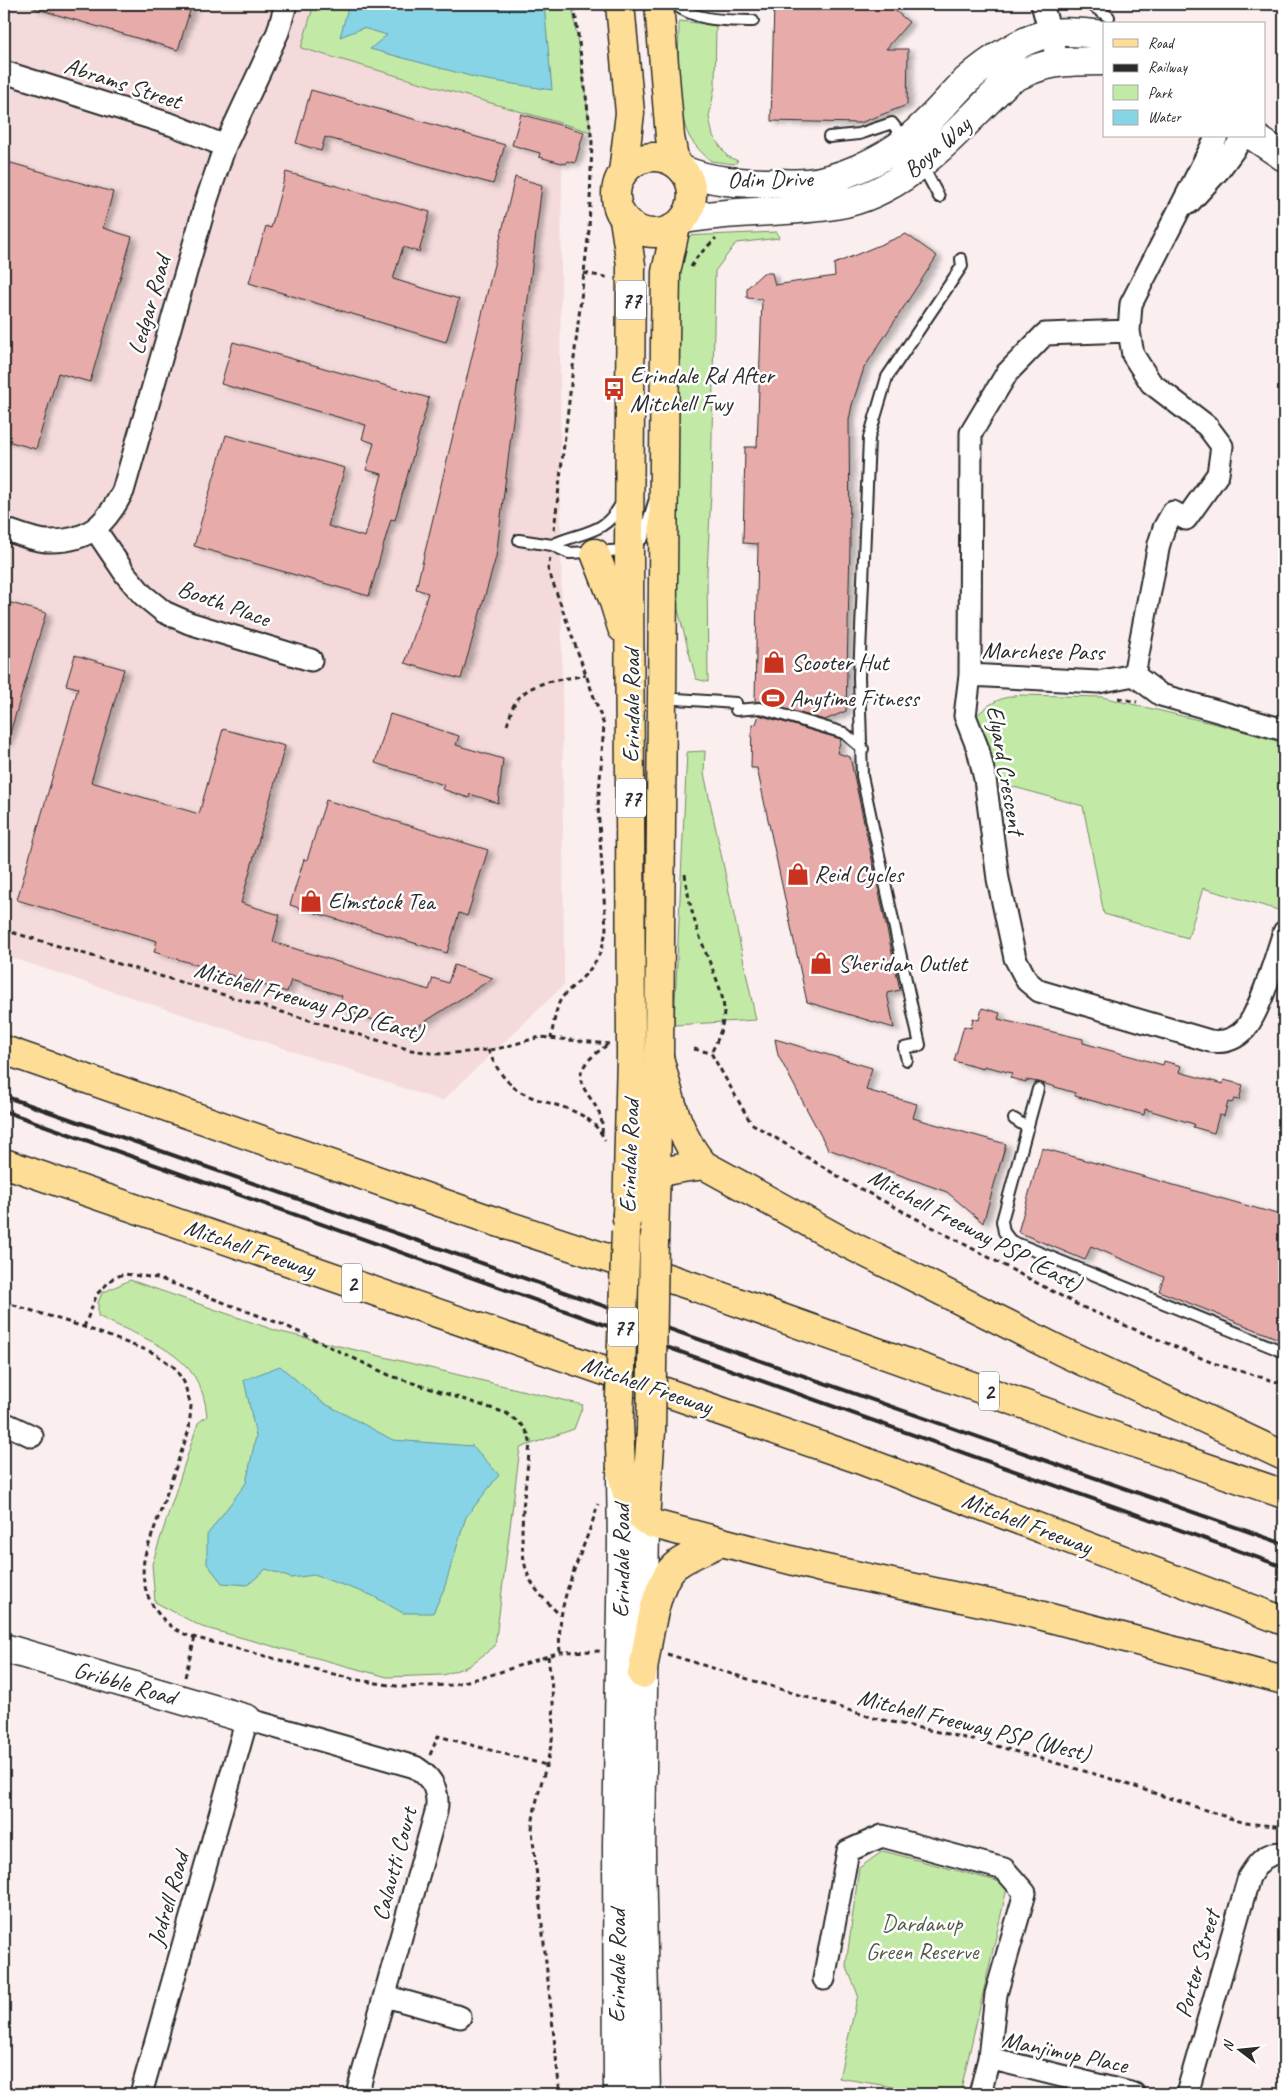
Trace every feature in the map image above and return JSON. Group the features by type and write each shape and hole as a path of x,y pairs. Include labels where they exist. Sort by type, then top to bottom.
{"main road":[{"name":"Erindale Road","path":"618,2094 617,1846 622,1542 619,1423 631,1055 629,550 631,265 624,219 616,201 618,182 622,173 630,112 620,4"},
{"name":"Erindale Road","path":"646,2094 642,1854 642,1674 645,1520 651,1431 657,1173 655,1149 659,1056 666,272 680,222 689,210 692,194 689,179 679,167 670,137 658,4"},
{"name":"Odin Drive","path":"679,167 721,181 807,183 914,153 935,116 966,82 995,58 1051,33 1103,26"},
{"path":"1058,61 1103,61"},
{"name":"Boya Way","path":"680,222 709,214 836,205 862,198 894,184 914,153 1008,82 1035,67 1058,61"},
{"path":"1266,125 1284,138"},
{"path":"1256,138 1284,157"},
{"path":"622,173 629,166 647,157 666,158 679,167"},
{"path":"624,219 639,230 649,233 668,230 680,222"},
{"path":"595,553 613,598 630,661"},
{"name":"2","path":"4,1050 488,1219 714,1294 1093,1429 1284,1494"},
{"path":"659,1056 678,1124 689,1146 704,1165 844,1242 1052,1346 1284,1456"},
{"name":"Mitchell Freeway","path":"4,1163 853,1457 1284,1621"},
{"path":"627,1223 644,1182 657,1173 704,1165"},
{"path":"621,1470 629,1503 645,1520 822,1568 1028,1612 1284,1680"},
{"path":"642,1674 659,1591 665,1577 676,1566 721,1542"},
{"name":"Gribble Road","path":"4,1648 246,1719"}],"street":[{"name":"Ledgar Road","path":"4,529 47,542 74,538 96,529 111,514 123,491 207,200 225,146 278,32 286,4"},
{"path":"1042,4 1058,61"},
{"name":"Abrams Street","path":"4,72 173,125 225,146"},
{"path":"1134,675 1161,536 1173,512 1186,520 1218,474 1222,446 1207,426 1151,383 1133,355 1128,331 1131,304 1216,138"},
{"path":"1172,222 1219,170 1243,138"},
{"name":"Elyard Crescent","path":"1128,331 1045,334 1007,372 971,433 970,675 965,716 978,749 985,780 998,879 1015,958 1022,974 1032,986 1039,990 1210,1041 1223,1042 1246,1028 1267,984 1284,932"},
{"name":"Booth Place","path":"96,529 126,575 143,595 164,612 189,624 311,660"},
{"name":"Marchese Pass","path":"970,675 1098,682 1134,675 1161,695 1284,730"},
{"path":"4,1423 32,1436"},
{"path":"246,1719 415,1767 423,1772"},
{"name":"Jodrell Road","path":"140,2094 246,1719"},
{"name":"Calautti Court","path":"357,2094 438,1803 435,1786 423,1772"},
{"path":"824,1979 848,1851 882,1836 1004,1869 1025,1893 996,1994 988,2058"},
{"name":"Porter Street","path":"1187,2094 1249,1877 1261,1859 1276,1854"},
{"path":"385,1996 460,2017"},
{"name":"Manjimup Place","path":"980,2094 988,2058 1134,2094"}],"lane":[{"path":"674,4 699,17 713,20 753,21"},
{"path":"1090,4 1103,22"},
{"path":"829,137 859,134 892,123 914,153 939,197"},
{"path":"907,1060 904,1048 920,1045 862,776 863,749 859,677 869,438 887,377 962,266 961,259"},
{"path":"518,540 552,544 569,553 629,550 642,538 663,477"},
{"path":"552,544 569,536 584,535 611,521 630,488"},
{"path":"661,698 760,708 844,733 863,749"},
{"path":"1038,1089 1002,1221 1004,1232 1011,1240 1284,1352"},
{"path":"1014,1120 1028,1128"}],"path":[{"path":"551,1038 560,1003 568,991 597,960 604,946 606,928 598,807 604,726 548,569 589,230 592,142 574,4"},
{"path":"688,272 697,257 711,241 718,237"},
{"path":"507,725 515,704 531,688 545,683 586,675"},
{"path":"1110,698 1145,704"},
{"path":"684,870 686,889 702,943 719,989 724,1011 720,1034 712,1053 694,1049"},
{"name":"Mitchell Freeway PSP (East)","path":"4,930 411,1050 438,1054 488,1050 540,1037 610,1044 591,1057 580,1078 582,1087 602,1121 602,1133 588,1120 574,1111 521,1092 503,1075 488,1050"},
{"name":"Mitchell Freeway PSP (East)","path":"712,1053 751,1123 846,1181 1078,1305 1214,1363 1284,1384"},
{"path":"84,1327 97,1294 113,1278 124,1274 158,1278 284,1325 391,1376 464,1399 514,1418 528,1434 530,1441 522,1538 525,1569 531,1582 560,1615"},
{"path":"4,1302 84,1327 160,1356 178,1372 188,1394 191,1412 189,1430 145,1555 143,1574 148,1597 160,1617 173,1628 195,1637 352,1679 402,1687 439,1686 470,1681 560,1652 608,1651"},
{"path":"560,1652 558,1633 560,1615 600,1497"},
{"path":"180,1700 195,1637"},
{"name":"Mitchell Freeway PSP (West)","path":"663,1653 874,1718 979,1741 1096,1774 1245,1823 1284,1827"},
{"path":"548,1656 554,1713 546,1765 532,1817 532,1847 560,2094"},
{"path":"423,1772 438,1736 546,1765"}],"shaded area":[{"path":"4,4 545,4 562,170 560,372 564,985 442,1101 4,955"}],"green space":[{"path":"314,4 572,4 591,132 301,48"},
{"path":"679,21 716,25 715,86 709,117 713,136 727,156 738,161 734,164 711,161 692,141 685,126 679,97"},
{"path":"777,232 779,238 736,243 715,271 711,492 707,572 708,682 696,679 678,610 674,543 677,260 684,236"},
{"path":"1022,695 1102,697 1224,726 1284,743 1284,889 1278,910 1203,888 1188,938 1104,914 1083,806 985,779 975,717 996,701"},
{"path":"705,751 704,773 756,1020 674,1025 687,752"},
{"path":"130,1280 277,1331 583,1405 574,1429 520,1448 495,1646 469,1666 443,1675 387,1677 202,1627 155,1602 152,1564 198,1423 207,1416 203,1394 195,1377 183,1363 169,1351 98,1316 98,1303 102,1293"},
{"name":"Dardanup Green Reserve","path":"883,1851 1008,1884 960,2094 936,2094 839,2078 858,1995 846,1965 859,1868"}],"water":[{"path":"349,4 544,4 552,90 481,79 370,49 387,35 363,28 340,37"},
{"path":"280,1366 322,1402 393,1440 473,1446 499,1475 466,1517 444,1589 433,1613 403,1613 371,1595 314,1575 291,1578 266,1569 248,1585 222,1583 207,1564 207,1535 246,1483 256,1436 244,1380"}],"building":[{"path":"34,4 192,4 178,50 34,8"},
{"path":"774,4 887,4 909,22 886,49 908,49 907,105 860,123 771,121"},
{"path":"311,90 505,145 493,184 325,137 321,151 296,143"},
{"path":"521,114 584,132 575,163 567,161 566,164 539,157 540,153 512,145"},
{"path":"4,161 113,192 103,228 132,237 90,382 58,373 36,449 4,440"},
{"path":"286,172 430,212 419,252 403,247 393,279 459,299 446,342 249,283 266,226 271,228"},
{"path":"515,177 542,185 496,557 461,679 405,663 428,593 416,589"},
{"path":"906,234 937,256 864,368 852,405 849,420 850,545 846,711 825,720 755,701 758,544 743,543 745,447 757,447 762,299 747,298 747,288 763,273 772,273 775,285 835,276 834,264"},
{"path":"233,342 429,398 395,520 391,519 369,596 194,546 226,435 345,468 328,526 365,537 382,474 366,470 374,443 362,439 366,425 221,384"},
{"path":"4,601 46,613 7,743 4,742"},
{"path":"75,655 124,669 91,782 199,814 223,729 285,746 241,903 280,915 273,942 429,990 433,978 448,983 454,965 493,978 409,1032 338,1008 342,996 291,980 287,992 154,952 157,941 17,900 78,688 66,685"},
{"path":"390,714 459,736 456,745 503,759 498,803 470,794 469,798 442,789 444,785 375,763"},
{"path":"759,715 841,739 837,753 850,757 900,990 887,993 894,1028 807,1002 757,768 751,768 752,725 756,724"},
{"path":"326,800 488,850 467,916 459,913 447,953 290,905 304,859 307,860"},
{"path":"982,1008 1000,1013 998,1019 1083,1039 1083,1043 1163,1065 1164,1061 1181,1066 1179,1072 1223,1084 1224,1080 1243,1085 1239,1100 1234,1099 1232,1103 1228,1102 1224,1116 1219,1115 1214,1133 1193,1127 1194,1124 1145,1109 1144,1115 1075,1096 1075,1093 1039,1082 1026,1080 1026,1082 1010,1078 1012,1073 984,1066 983,1069 954,1061 964,1026 971,1028 973,1018 979,1020"},
{"path":"775,1039 872,1068 866,1090 917,1104 913,1118 1006,1144 983,1223 947,1192 828,1149 778,1055"},
{"path":"1042,1148 1284,1216 1284,1341 1159,1291 1164,1277 1091,1246 1085,1260 1018,1232"}],"railway":[{"path":"4,1096 1284,1544"},
{"path":"4,1111 1284,1567"}],"place":[{"name":"Erindale Rd After Mitchell Fwy","path":"614,389"},
{"name":"Scooter Hut","path":"774,662"},
{"name":"Anytime Fitness","path":"773,698"},
{"name":"Reid Cycles","path":"798,874"},
{"name":"Elmstock Tea","path":"311,901"},
{"name":"Sheridan Outlet","path":"821,963"}]}
